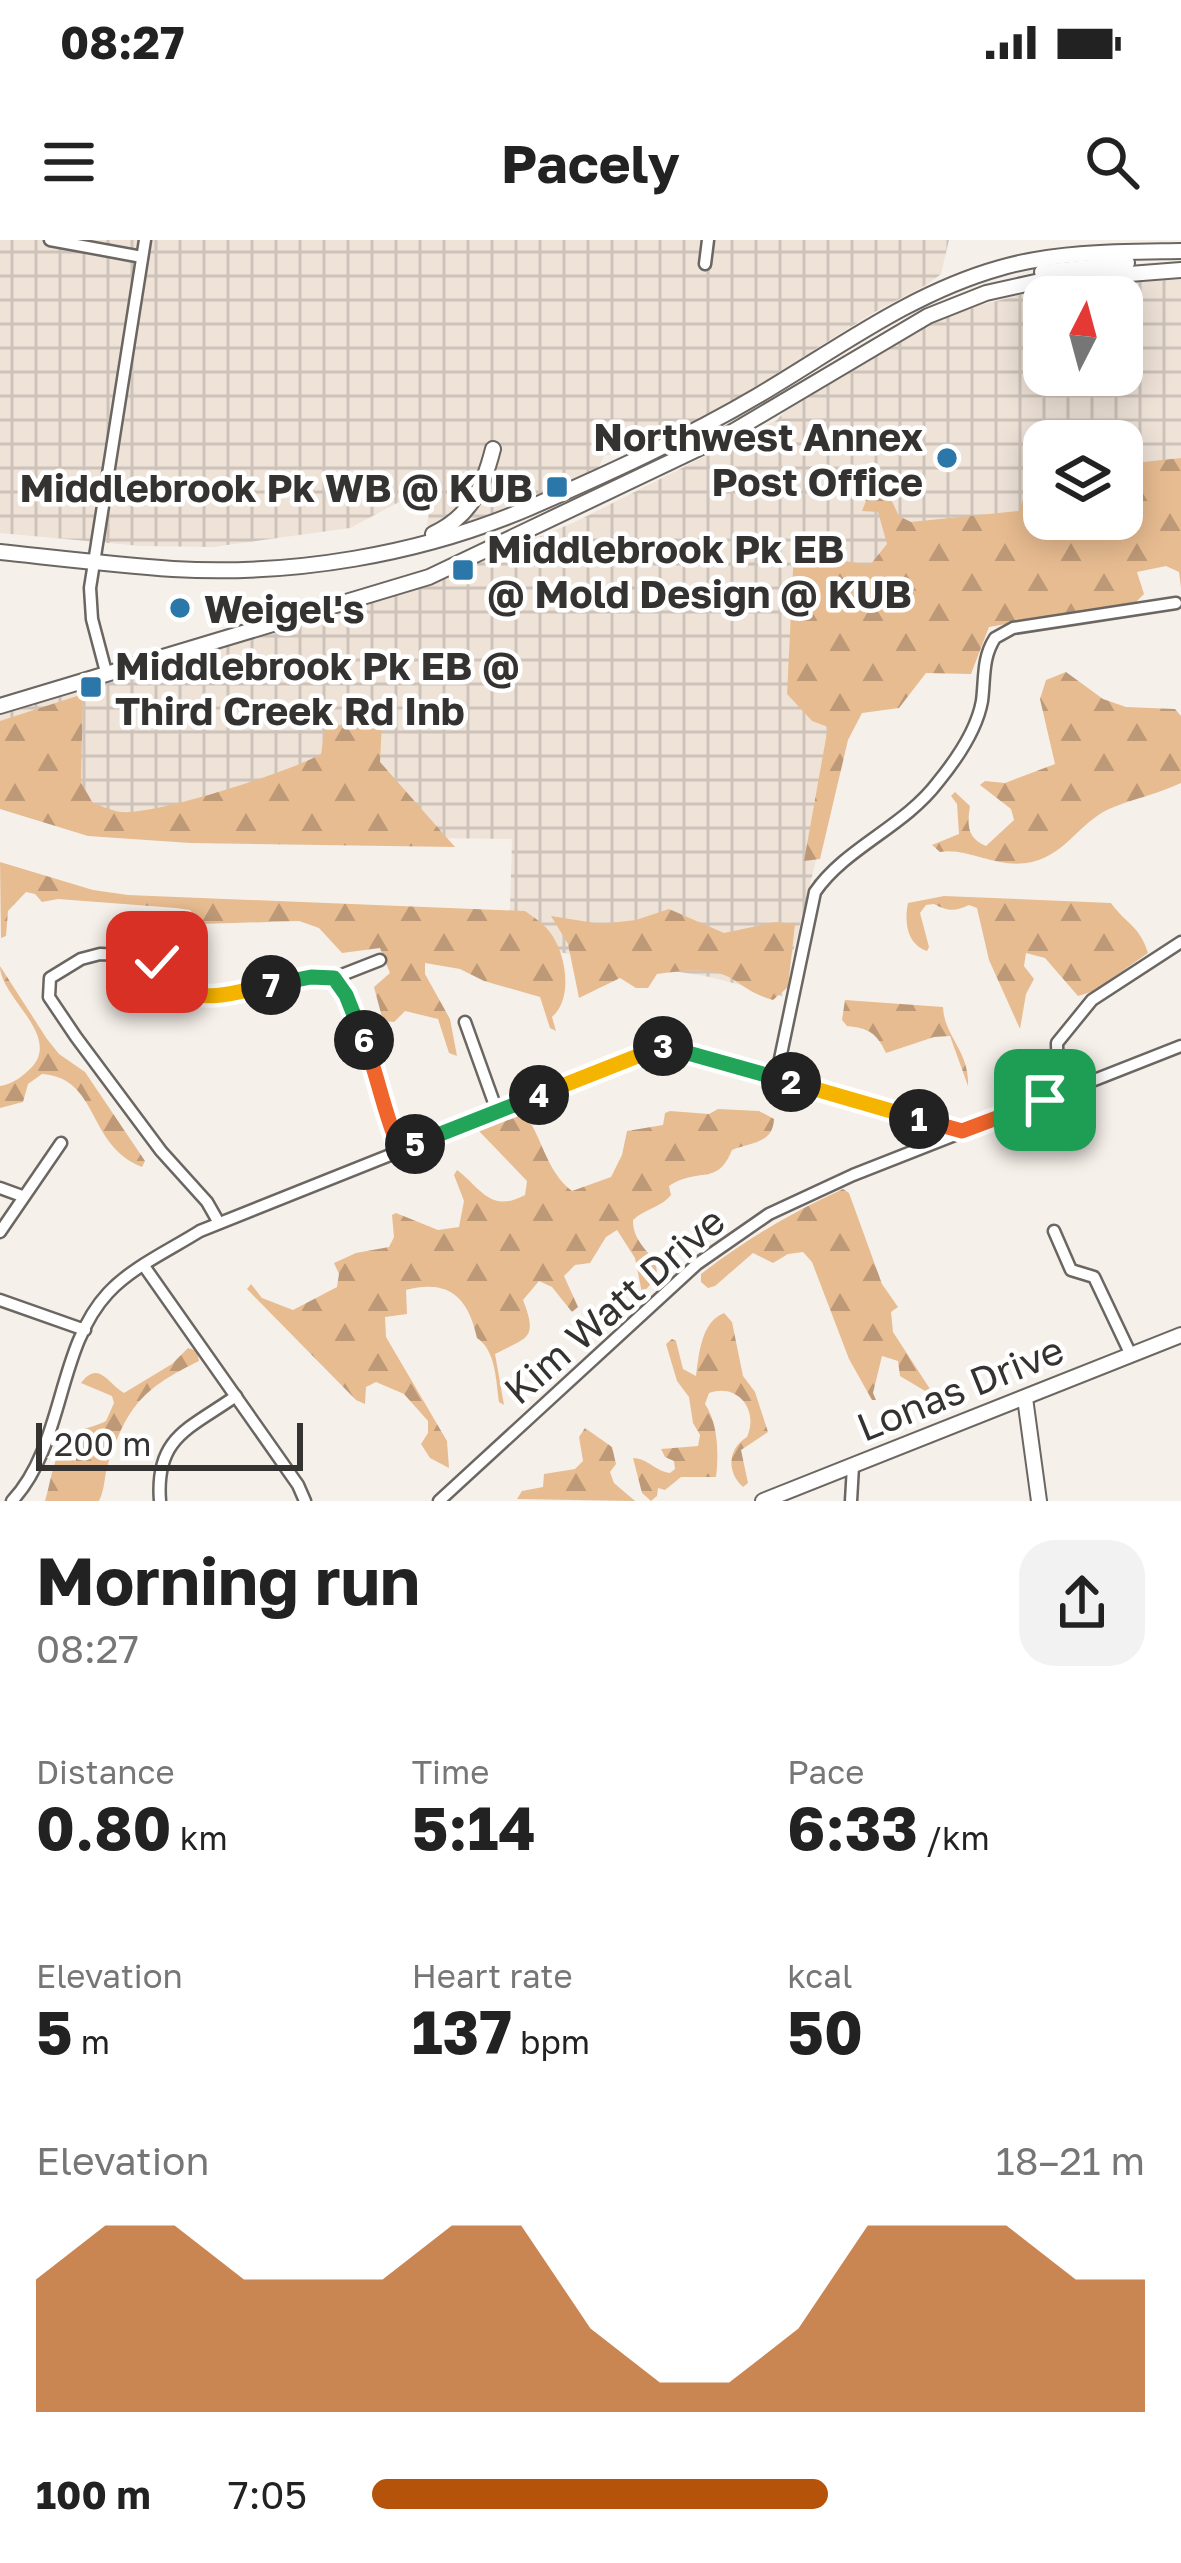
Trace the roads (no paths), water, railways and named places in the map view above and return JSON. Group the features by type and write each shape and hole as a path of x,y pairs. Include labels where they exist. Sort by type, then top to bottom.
{"main road":[{"path":"0,552 176,569 235,569 306,566 407,547 528,508 718,419 924,296 999,268 1044,258 1181,251"},
{"path":"0,706 429,577 727,435 928,316 1039,272 1181,260"},
{"path":"986,293 1040,280 1181,270"},
{"path":"407,547 463,514 478,496 493,449"},
{"name":"Lonas Drive","path":"763,1501 1181,1335"},
{"path":"1024,1398 1039,1501"}],"street":[{"path":"50,240 142,257"},
{"path":"106,672 90,606 93,561 145,240"},
{"path":"705,264 708,240"},
{"path":"776,1078 815,892 829,874 908,816 938,782 963,746 981,705 984,666 994,638 1013,628 1176,603"},
{"path":"1058,1095 1057,1042 1092,1000 1181,942"},
{"path":"219,1223 76,1036 50,997 50,978 64,966 100,954 148,958 190,994 228,993 311,977 334,978 380,960"},
{"path":"334,978 346,995 375,1068 384,1112 400,1150"},
{"path":"465,1022 497,1111"},
{"path":"12,1501 34,1478 85,1330 108,1294 144,1266 219,1223 663,1046 962,1131"},
{"name":"Kim Watt Drive","path":"439,1501 715,1252 769,1214 853,1174 1181,1046"},
{"path":"0,1232 61,1143"},
{"path":"0,1188 22,1196"},
{"path":"1054,1231 1071,1270 1094,1277 1131,1355"},
{"path":"144,1266 304,1501"},
{"path":"0,1300 85,1330"},
{"path":"160,1501 160,1464 166,1450 236,1396"},
{"path":"851,1501 853,1466"}],"place":[{"name":"Northwest Annex Post Office","path":"947,458"},
{"name":"Middlebrook Pk WB @ KUB","path":"557,487"},
{"name":"Middlebrook Pk EB @ Mold Design @ KUB","path":"463,570"},
{"name":"Weigel's","path":"180,608"},
{"name":"Middlebrook Pk EB @ Third Creek Rd Inb","path":"91,687"}]}
